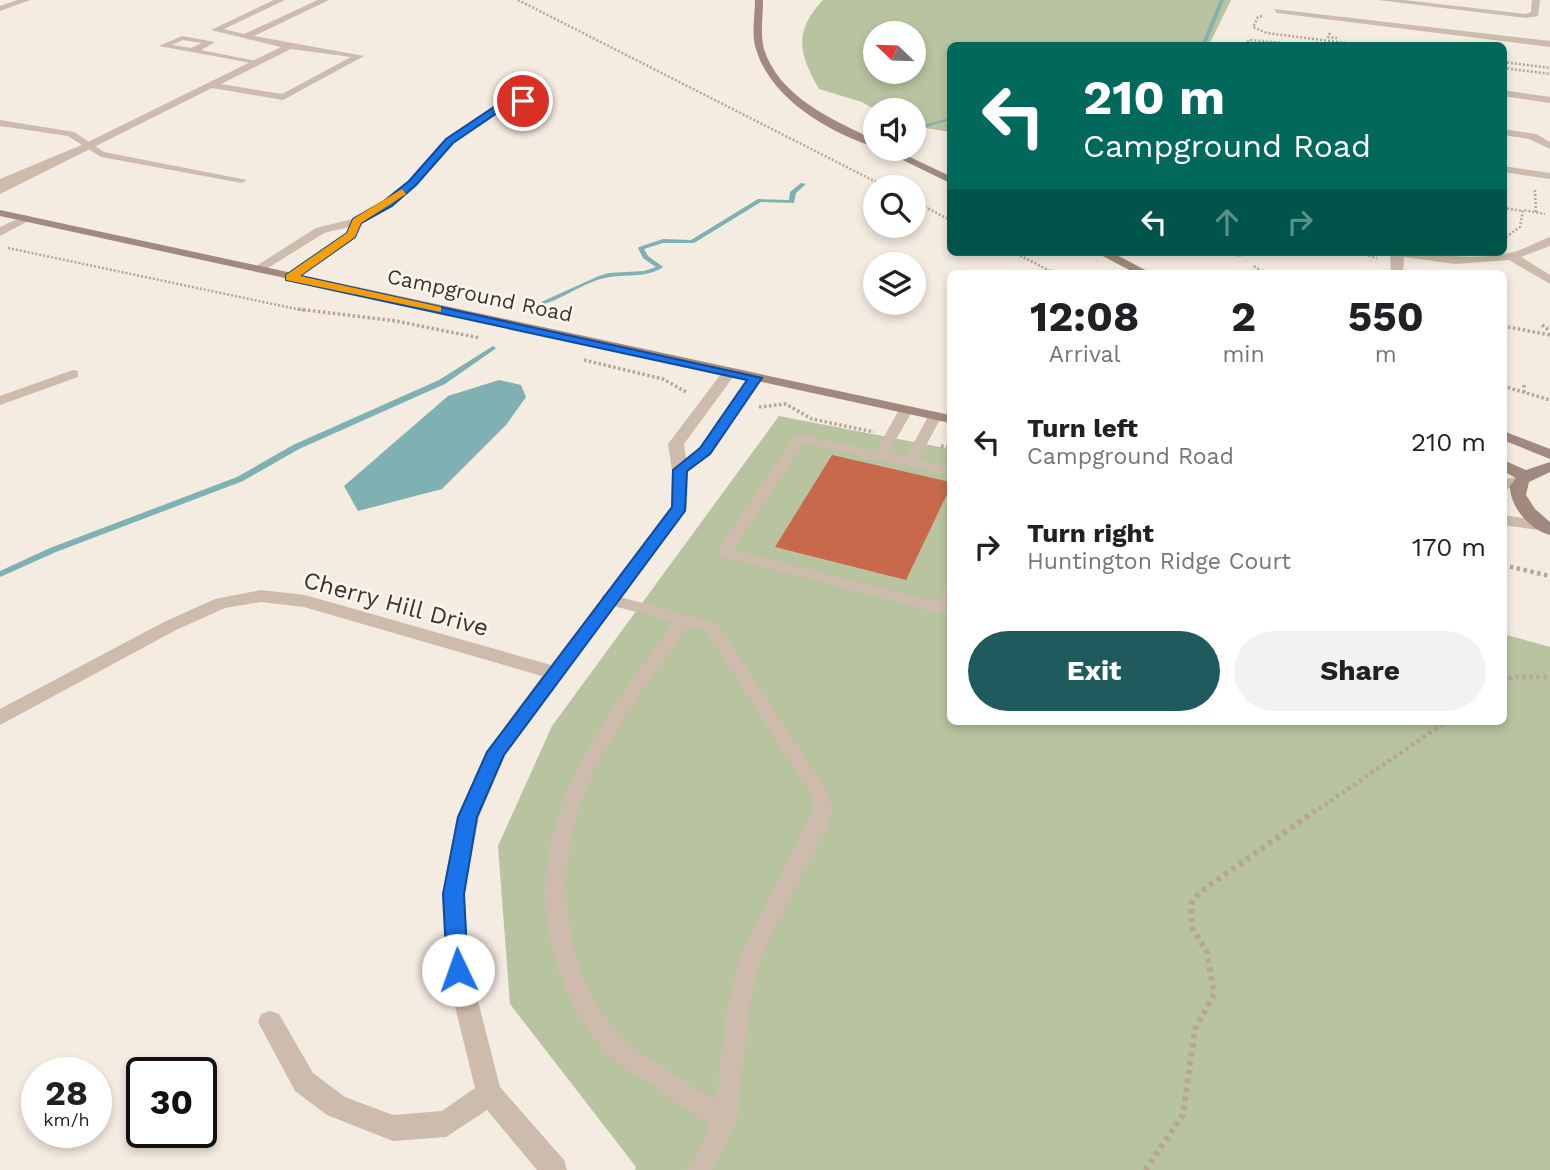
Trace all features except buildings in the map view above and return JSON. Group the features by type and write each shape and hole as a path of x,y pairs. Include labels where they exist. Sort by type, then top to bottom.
{"street":[{"path":"0,9 26,0"},
{"path":"209,85 283,97 360,55 290,46 215,30 281,0"},
{"path":"246,36 325,0"},
{"path":"759,0 760,48 768,69 819,115 863,138"},
{"path":"1382,0 1526,16 1535,14 1536,0"},
{"path":"1437,34 1439,7"},
{"path":"1277,11 1437,34 1550,44"},
{"path":"0,191 290,46"},
{"path":"1507,94 1550,100"},
{"path":"256,270 320,230 357,222 388,204 413,183 449,141 500,107 545,95"},
{"path":"1507,133 1532,136 1550,146"},
{"path":"0,183 89,146"},
{"path":"910,161 947,179"},
{"name":"Campground Road","path":"0,214 947,418"},
{"path":"0,232 26,218"},
{"path":"290,277 351,235 357,222"},
{"path":"1418,256 1471,260 1512,257 1550,242"},
{"path":"1109,256 1139,270"},
{"path":"1512,257 1550,280"},
{"path":"1428,258 1428,270"},
{"path":"554,1170 489,1093 458,970 453,894 468,817 496,752 680,508 680,470 676,444 729,373"},
{"path":"0,401 73,374"},
{"path":"680,470 705,451 755,378"},
{"path":"699,412 727,419"},
{"path":"1507,437 1550,454"},
{"path":"1547,528 1522,507 1516,493 1516,480 1550,467"},
{"path":"1507,521 1547,528"},
{"name":"Cherry Hill Drive","path":"0,718 170,626 220,603 261,596 305,601 554,673"},
{"path":"270,1023 304,1082 336,1106 393,1128 446,1124 489,1093"}],"lane":[{"path":"192,51 257,62"},
{"path":"0,122 71,134 101,154 242,180"},
{"path":"1507,170 1550,176"},
{"path":"880,456 906,410"},
{"path":"910,462 935,416"},
{"path":"947,470 800,438 724,553 944,609 947,602"},
{"path":"609,599 711,626 820,793 822,813 752,954 738,1008 725,1121 699,1170"},
{"path":"684,620 595,749 576,788 558,859 556,898 559,932 571,975 589,1014 619,1050 725,1121"}],"path":[{"path":"518,0 863,175"},
{"path":"1256,20 1263,21"},
{"path":"1248,42 1283,42"},
{"path":"1507,62 1550,68"},
{"path":"1507,69 1550,76"},
{"path":"1530,75 1550,76"},
{"path":"1535,179 1536,212"},
{"path":"926,207 947,218"},
{"path":"1507,209 1545,214"},
{"path":"1507,236 1518,232 1524,223 1523,211"},
{"path":"0,246 306,311 396,321 491,340"},
{"path":"1021,256 1048,270"},
{"path":"1369,256 1378,258"},
{"path":"1542,325 1550,333"},
{"path":"1507,327 1523,332 1550,333"},
{"path":"582,359 663,379 683,392 710,398"},
{"path":"1524,385 1524,393"},
{"path":"1507,387 1547,398"},
{"path":"738,403 761,408 786,404 813,419 891,435"},
{"path":"921,442 947,446"},
{"path":"1507,566 1550,576"},
{"path":"1507,681 1513,677 1550,677"},
{"path":"1146,1170 1183,1115 1195,1029 1214,994 1208,952 1192,928 1191,904 1200,892 1441,725"}],"green space":[{"path":"823,0 1231,0 1210,42 947,42 947,132 926,128 926,98 863,98 863,103 819,89 807,65 802,43 803,33 813,12"},
{"path":"779,416 947,448 947,725 1507,725 1507,635 1550,647 1550,1170 635,1170 636,1167 510,1004 498,846 552,726"}],"water":[{"path":"499,380 521,385 526,397 506,425 442,489 358,511 344,486 448,396"}],"waterway":[{"path":"1205,42 1222,0"},
{"path":"926,126 947,120"},
{"path":"544,302 601,277 652,271 660,267 645,257 641,248 663,241 692,242 760,200 792,202 793,192 803,184"},
{"path":"0,574 53,550 240,479 296,447 442,382 493,348"}],"slow traffic":[{"path":"402,192 388,204 357,222 351,235 290,277 437,309"}],"route":[{"path":"458,970 453,894 468,817 496,752 655,536 680,508 680,470 705,451 755,378 290,277 351,235 357,222 388,204 413,183 449,141 500,107 523,101"}]}
